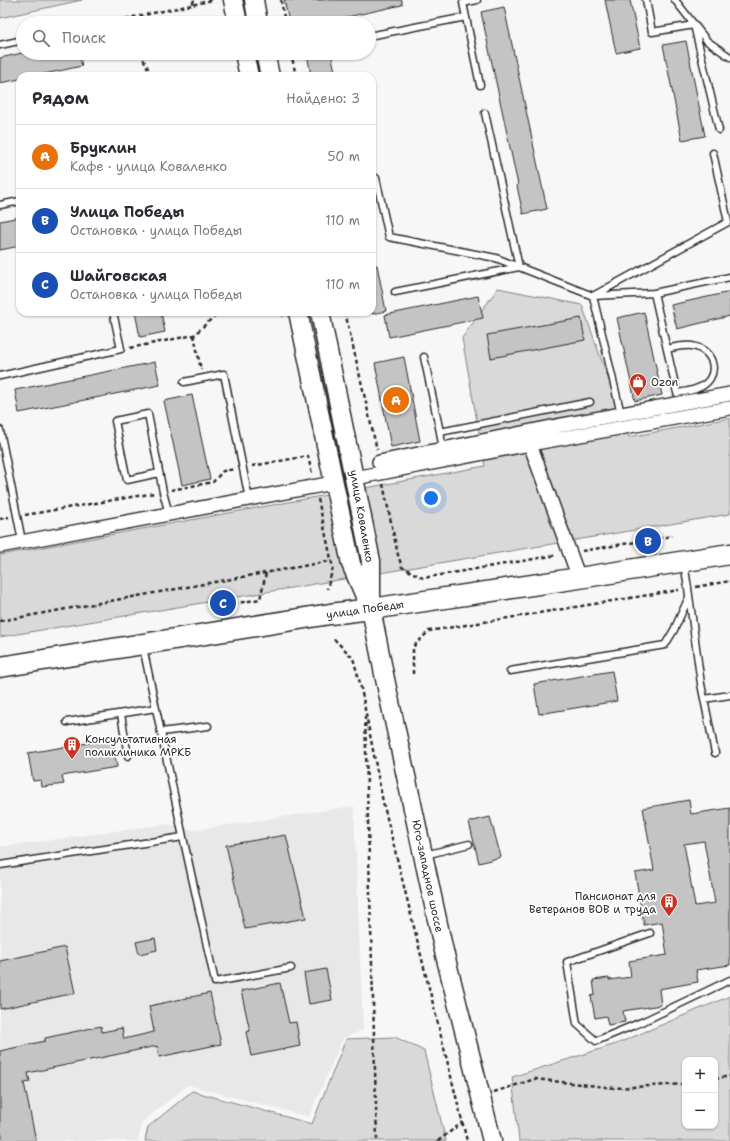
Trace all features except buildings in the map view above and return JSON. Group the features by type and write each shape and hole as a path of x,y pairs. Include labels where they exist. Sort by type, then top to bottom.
{"main road":[{"path":"233,0 236,16"},
{"path":"254,0 257,16"},
{"path":"246,60 248,72"},
{"path":"267,60 269,72"},
{"name":"улица Коваленко","path":"299,316 351,564 371,609"},
{"name":"улица Коваленко","path":"321,316 371,560 371,609"},
{"path":"333,483 355,478"},
{"name":"улица Победы","path":"0,667 330,614 579,578 730,554"},
{"name":"Юго-западное шоссе","path":"371,609 443,947 492,1141"}],"street":[{"path":"355,478 380,468 444,455 620,413 730,394"},
{"path":"444,455 530,444 730,408"},
{"path":"530,444 579,578"},
{"path":"0,546 333,483"}],"lane":[{"path":"477,0 464,3 480,85"},
{"path":"646,0 652,32 694,25"},
{"path":"675,0 707,41 730,57"},
{"path":"376,35 466,17"},
{"path":"694,25 719,130"},
{"path":"0,45 16,42"},
{"path":"485,113 519,267"},
{"path":"593,296 728,222 713,153"},
{"path":"376,178 389,237 496,258 593,296 654,293 730,277"},
{"path":"0,205 16,203"},
{"path":"395,292 519,267"},
{"path":"654,293 677,393 699,388 708,381 713,370 712,360 705,352 693,346 682,346 667,349"},
{"path":"593,296 624,427"},
{"path":"0,376 121,349 114,316"},
{"path":"424,357 444,455"},
{"path":"184,382 224,374 249,499"},
{"path":"440,432 590,402"},
{"path":"160,473 127,480 115,421 148,414 160,473 163,492 169,514"},
{"path":"0,430 22,541"},
{"path":"683,562 704,699 715,753"},
{"path":"510,671 665,645 674,630 689,597"},
{"path":"143,644 215,982 290,968"},
{"path":"704,699 730,695"},
{"path":"67,722 156,708"},
{"path":"121,714 128,756"},
{"path":"161,732 208,726"},
{"path":"0,865 183,837"},
{"path":"423,855 469,844"},
{"path":"650,933 567,962 577,1024 596,1041 644,1021 730,980"}],"path":[{"path":"192,5 194,0"},
{"path":"140,16 212,0"},
{"path":"281,0 284,16"},
{"path":"144,60 150,72"},
{"path":"293,60 295,72"},
{"path":"121,349 194,335 215,316"},
{"path":"346,316 398,555 402,567 423,578 672,536"},
{"path":"194,335 203,378"},
{"path":"0,519 163,492 213,482 223,471 234,469"},
{"path":"0,621 332,561"},
{"path":"228,605 260,599 266,573"},
{"path":"413,674 413,647 428,631 730,581"},
{"path":"334,639 353,658 360,683 383,802 467,1141"},
{"path":"365,708 377,1141"},
{"path":"718,1078 730,1076"},
{"path":"480,1096 535,1079 616,1088 682,1084"},
{"path":"438,1141 463,1122"}],"shaded area":[{"path":"0,0 82,0 0,18"},
{"path":"498,288 582,305 629,437 730,418 730,514 0,637 0,555 485,466 462,338"},
{"path":"354,806 363,1030 343,1038 309,1117 188,1085 142,1122 138,1141 0,1141 0,847 167,824 195,830"},
{"path":"730,996 730,1141 519,1141 512,1077 616,1044"},
{"path":"395,1037 424,1051 446,1141 145,1141 148,1127 192,1091 312,1124 346,1039"}],"place":[{"name":"Ozon","path":"638,397"},
{"name":"Бруклин","path":"396,400"},
{"name":"Улица Победы","path":"648,541"},
{"name":"Шайговская","path":"223,603"},
{"name":"Консультативная поликлиника МРКБ","path":"72,760"},
{"name":"Пансионат для Ветеранов ВОВ и труда","path":"669,917"}]}
